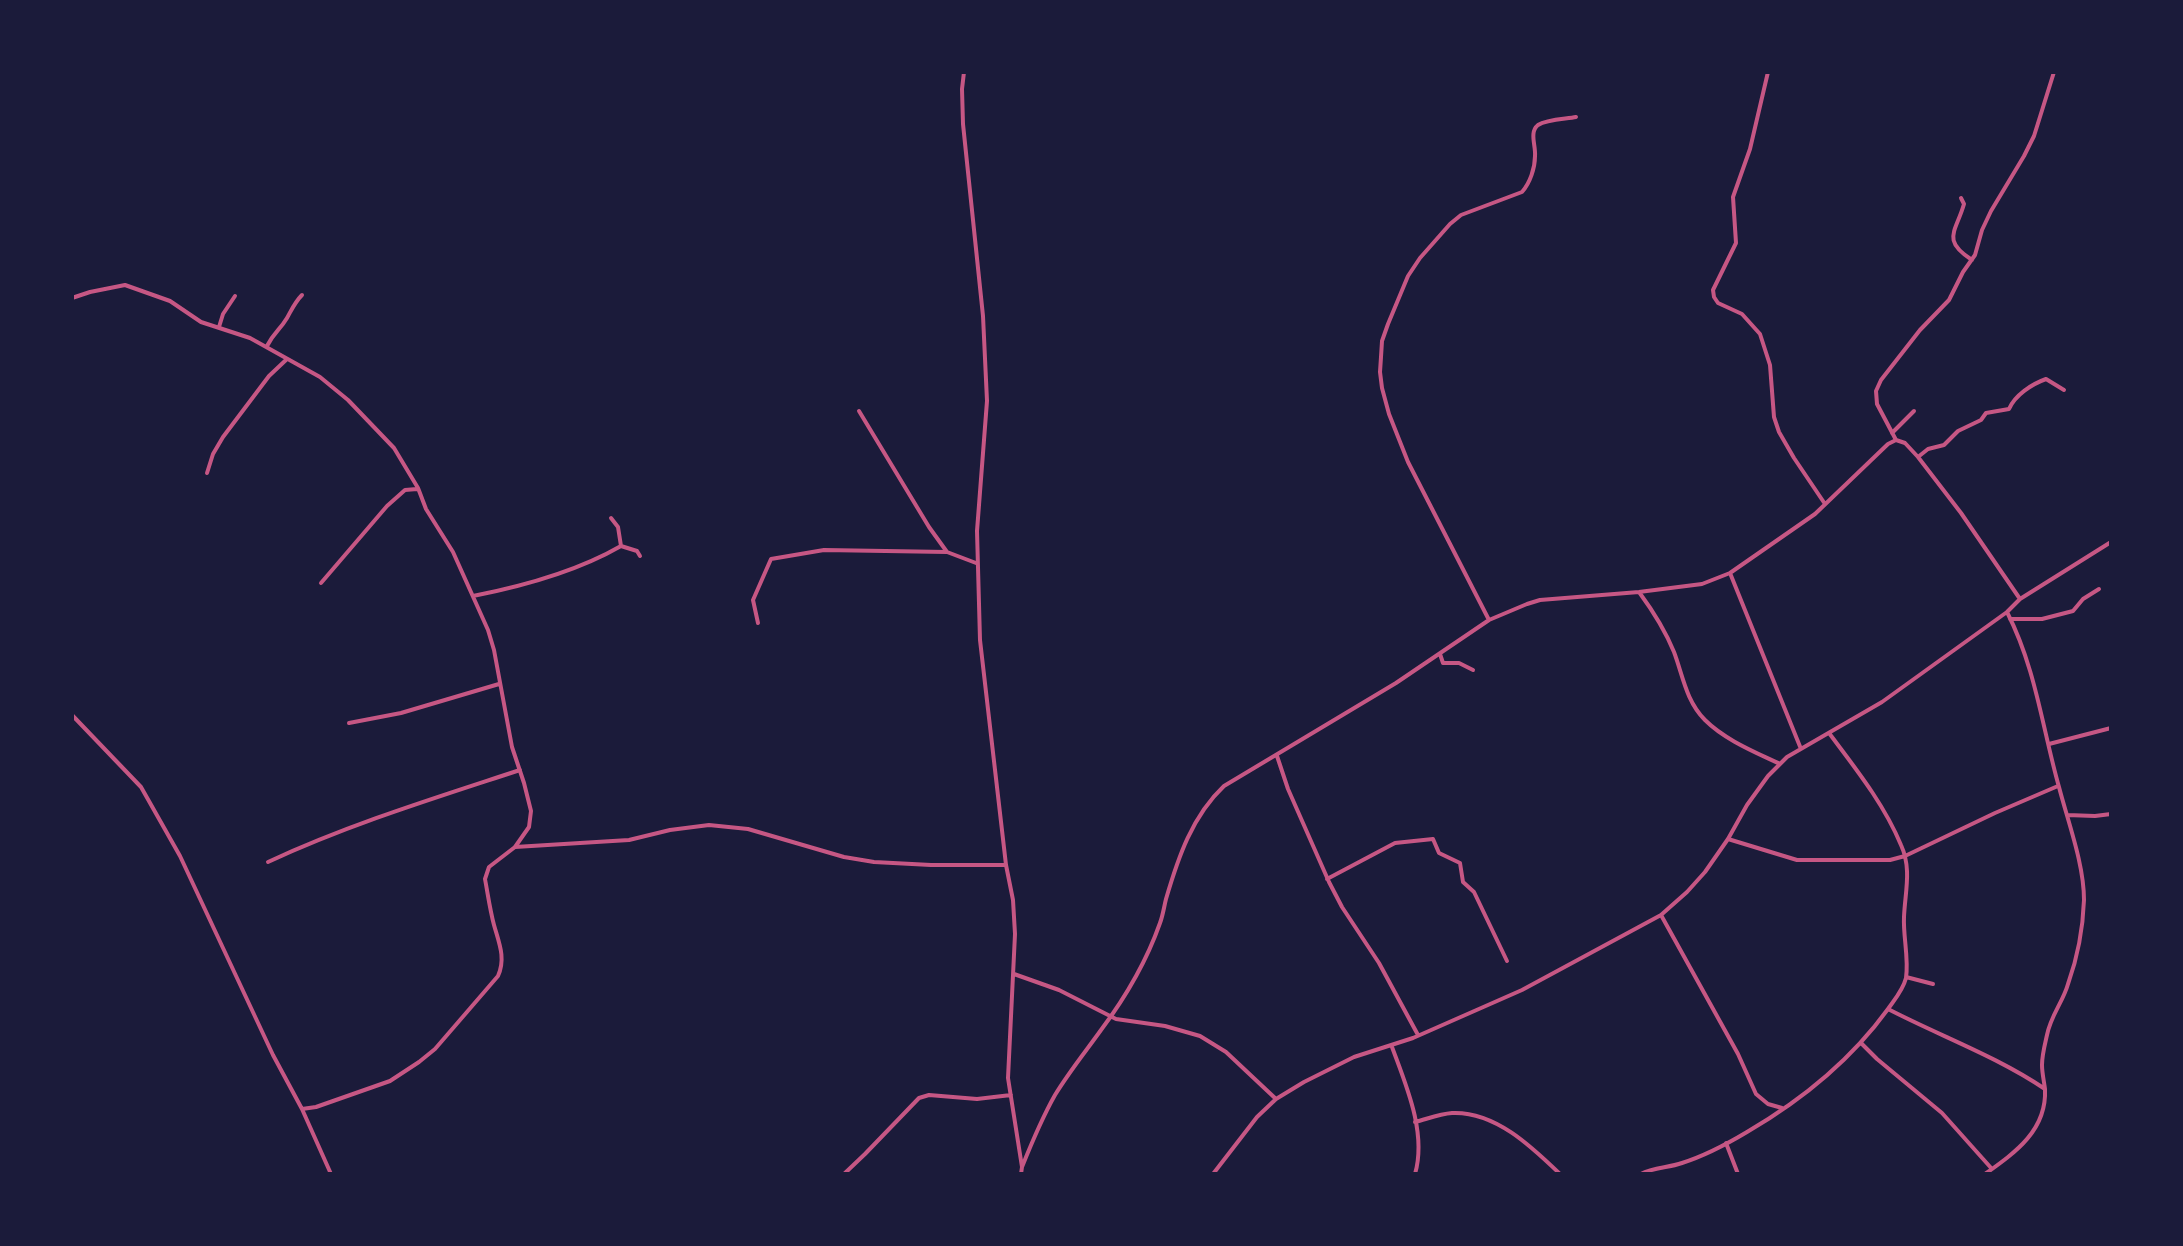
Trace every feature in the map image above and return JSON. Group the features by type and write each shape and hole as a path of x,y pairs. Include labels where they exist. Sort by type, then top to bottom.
{"street":[{"path":"964,72 963,124 983,316 987,401 979,494 977,564 980,640 1006,865 1013,900 1014,974 1008,1078 1022,1167"},
{"path":"1768,72 1750,149 1733,197 1736,243 1713,290 1718,303 1742,314 1760,334 1770,365 1774,417 1794,458 1825,504"},
{"path":"2020,599 1918,457 1905,443 1896,440 1876,398 1878,385 1920,330 1949,300 1972,260 1991,211 2034,136 2054,72"},
{"path":"1489,620 1423,494 1389,414 1380,372 1382,341 1408,276 1420,258 1461,215 1522,192 1527,187 1534,164 1533,132 1536,127 1542,123 1576,117"},
{"path":"1961,198 1964,204 1952,237 1953,243 1972,260"},
{"path":"72,298 125,285 170,301 201,322 267,346 320,377 357,408 394,448 453,552 494,650 512,747 531,811 529,827 515,847 492,863 486,873 502,957 501,969 493,983 435,1049 409,1068 390,1081 302,1109"},
{"path":"267,346 302,295"},
{"path":"219,327 235,296"},
{"path":"207,473 223,437 269,376 287,359"},
{"path":"1918,457 1928,449 1944,445 1958,431 1981,420 1986,413 2009,409 2012,401 2036,383 2046,379 2064,390"},
{"path":"859,411 947,552"},
{"path":"1892,433 1914,411"},
{"path":"1021,1174 1036,1131 1056,1093 1123,999 1150,947 1194,822 1224,786 1396,683 1489,620 1540,600 1702,584 1730,573 1815,514 1888,444 1896,440"},
{"path":"321,583 387,506 405,490 418,488"},
{"path":"611,518 618,527 621,546"},
{"path":"1213,1174 1257,1117 1276,1099 1304,1082 1341,1063 1392,1047 1522,990 1661,915 1705,872 1747,805 1768,776 1787,757 1882,702 2007,612 2020,599 2111,542"},
{"path":"473,596 532,583 605,556 621,546 637,551 640,556"},
{"path":"758,623 753,600 771,559 824,550 947,552 977,564"},
{"path":"1730,573 1801,749"},
{"path":"2010,619 2042,619 2073,611 2083,599 2099,589"},
{"path":"1639,592 1653,610 1674,653 1690,701 1705,720 1746,747 1780,764"},
{"path":"1985,1174 2023,1145 2037,1127 2044,1109 2042,1064 2047,1034 2053,1013 2068,986 2084,902 2083,882 2041,706 2007,612"},
{"path":"1439,653 1443,663 1459,663 1473,670"},
{"path":"349,723 441,702 499,684"},
{"path":"72,715 141,787 180,856 331,1174"},
{"path":"2049,744 2111,728"},
{"path":"1641,1174 1681,1163 1726,1143 1783,1108 1831,1072 1861,1043 1901,991 1906,977 1903,926 1907,876 1905,856 1873,793 1829,733"},
{"path":"1277,756 1327,879 1379,963 1418,1036"},
{"path":"268,862 322,837 458,788 520,770"},
{"path":"1728,839 1797,860 1890,860 2058,786"},
{"path":"2067,815 2111,814"},
{"path":"515,847 629,840 709,825 748,829 844,857 874,862 1006,865"},
{"path":"1327,879 1395,843 1433,839 1439,853 1460,863 1463,882 1474,892 1507,961"},
{"path":"1661,915 1738,1054 1756,1094 1768,1104 1783,1108"},
{"path":"1014,974 1059,990 1111,1017 1177,1028 1200,1036 1226,1052 1276,1099"},
{"path":"1906,977 1933,984"},
{"path":"1888,1009 1975,1050 2045,1089"},
{"path":"1861,1043 1942,1113 1992,1169"},
{"path":"1392,1047 1415,1122 1419,1156 1415,1174"},
{"path":"844,1174 919,1098 929,1095 977,1099 1011,1095"},
{"path":"1415,1122 1450,1113 1478,1117 1515,1134 1560,1174"},
{"path":"1726,1143 1738,1174"}]}
